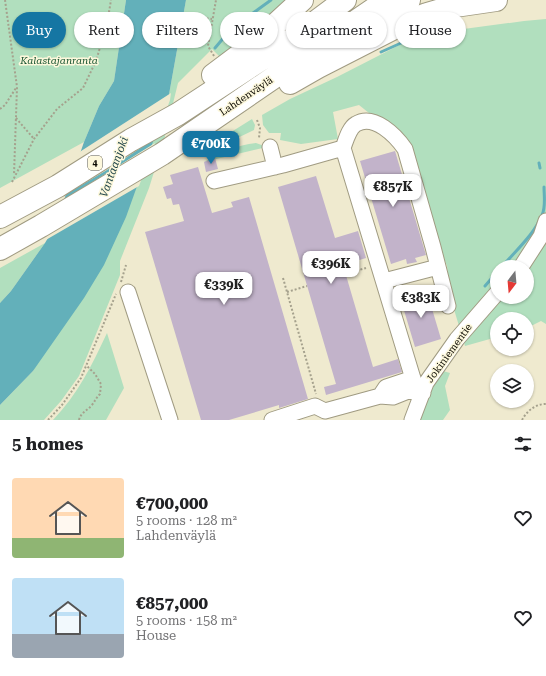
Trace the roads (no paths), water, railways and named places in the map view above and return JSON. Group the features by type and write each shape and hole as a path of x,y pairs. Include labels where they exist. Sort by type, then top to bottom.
{"highway":[{"path":"131,140 187,93 252,45 302,0"},
{"name":"4","path":"0,217 58,186 131,140 178,114 294,38 346,0"},
{"name":"Lahdenväylä","path":"0,249 162,154 387,0"},
{"path":"162,154 239,115 318,67 378,26 409,0"},
{"path":"318,67 393,28 427,14 455,6 496,0"}],"street":[{"path":"423,393 414,382 343,148 351,129 356,124 363,121 372,122 381,126 398,139 405,149 448,306"},
{"path":"265,142 275,167"},
{"path":"214,182 343,148"},
{"path":"525,260 541,236 546,221"},
{"path":"384,281 438,267"},
{"path":"121,291 170,420"},
{"name":"Jokiniementie","path":"412,420 426,383 457,339 490,302"},
{"path":"380,396 386,387 413,378"},
{"path":"272,420 315,406 325,411 380,396 393,398 408,391 423,393"}],"water":[{"name":"Vantaanjoki","path":"126,0 186,0 184,12 142,12 142,48 177,48 168,100 126,217 104,265 84,298 33,371 0,405 0,303 11,291 45,243 55,226 84,142 99,106 114,81 119,48 134,48 134,12 124,12"}],"waterway":[{"path":"215,48 231,29 271,0"},
{"path":"381,52 395,46"},
{"path":"539,163 540,168"},
{"path":"508,260 539,222 544,209 544,187"},
{"path":"485,286 490,280"}],"park label":[{"name":"Kalastajanranta","path":"59,60"}]}
